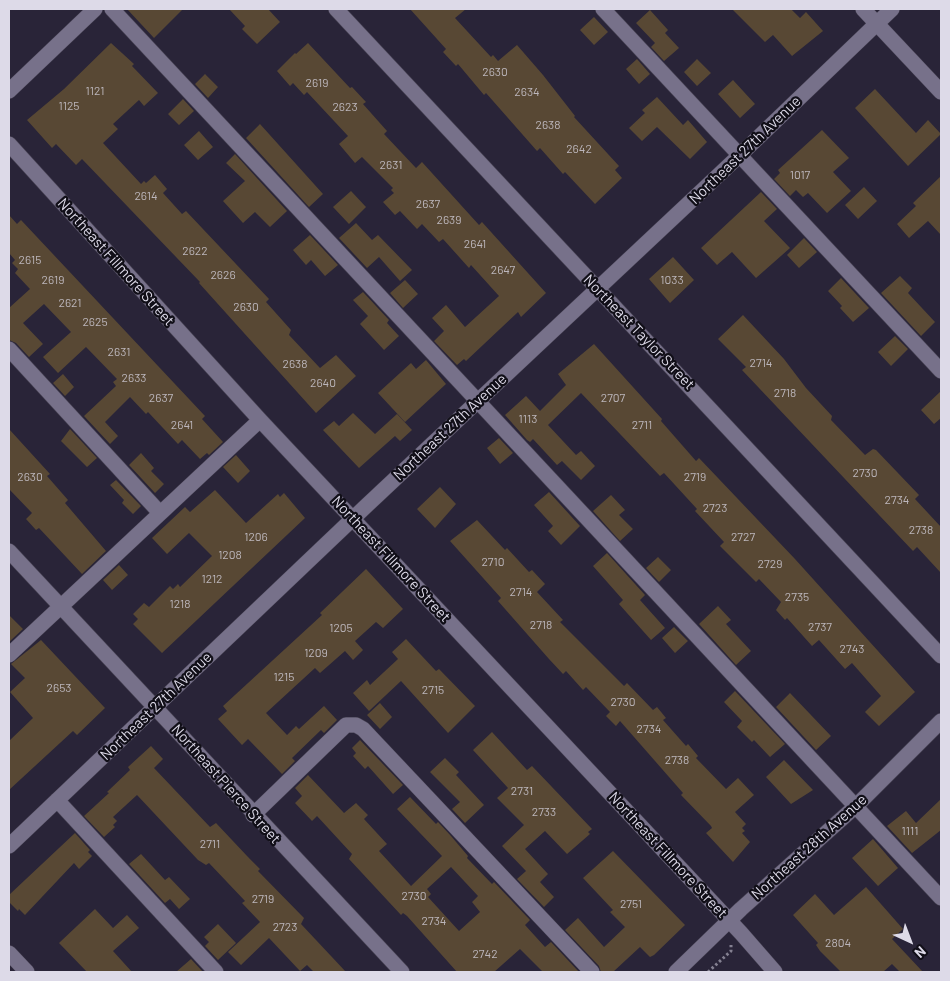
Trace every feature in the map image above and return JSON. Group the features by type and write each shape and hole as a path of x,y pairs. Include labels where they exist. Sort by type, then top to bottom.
{"street":[{"path":"9,90 95,9"},
{"path":"112,9 941,898"},
{"name":"Northeast Taylor Street","path":"336,9 597,289 614,304 941,656"},
{"path":"603,9 941,371"},
{"path":"863,9 941,92"},
{"name":"Northeast 27th Avenue","path":"9,846 892,9"},
{"name":"Northeast Fillmore Street","path":"9,144 260,420 729,920 775,972"},
{"path":"9,349 160,512"},
{"path":"9,656 260,420"},
{"name":"Northeast Pierce Street","path":"9,551 156,707 253,815 402,972"},
{"name":"Northeast 28th Avenue","path":"676,972 729,920 856,806 941,721"},
{"path":"253,815 346,726 356,725 364,729 592,972"},
{"path":"56,800 216,972"},
{"path":"9,953 27,972"}],"path":[{"path":"708,972 731,951 730,944"}],"building":[{"path":"127,9 183,9 154,38"},
{"path":"229,9 268,9 280,22 257,44 242,29 245,26"},
{"path":"410,9 466,9 455,18 491,57 493,55 498,61 517,45 543,75 574,117 619,166 615,170 622,178 595,204 565,172 563,174 540,148 537,151 486,93 484,95 458,64 456,66 443,52 446,49"},
{"path":"732,9 791,9 800,18 806,12 823,31 792,56 773,35 765,42"},
{"path":"650,10 668,30 665,33 679,48 664,61 651,47 655,43 636,23"},
{"path":"594,17 608,32 594,45 580,30"},
{"path":"111,43 134,64 132,66 158,93 144,106 139,100 113,124 118,129 103,143 141,184 144,181 146,183 155,175 167,189 163,193 182,214 186,211 269,299 266,302 291,330 289,335 320,368 336,355 356,376 316,413 200,282 82,159 76,165 56,144 52,148 27,120 64,89"},
{"path":"308,43 350,88 352,87 366,102 363,104 387,131 384,134 416,168 422,162 479,225 482,222 546,293 521,317 518,312 466,361 464,359 457,365 434,341 444,331 432,318 446,305 465,327 499,296 471,265 469,268 443,239 439,242 422,224 417,229 400,211 395,215 383,202 394,193 391,190 393,188 362,157 355,163 339,144 348,136 307,92 304,95 293,83 290,86 277,71"},
{"path":"637,59 650,74 639,84 626,69"},
{"path":"697,59 711,73 697,86 684,72"},
{"path":"205,74 218,87 208,98 195,84"},
{"path":"733,80 755,104 740,118 718,94"},
{"path":"875,89 916,133 928,120 941,134 908,166 855,108"},
{"path":"657,97 683,125 688,120 707,142 690,159 657,127 642,141 629,128 645,113 642,110"},
{"path":"183,99 194,111 179,125 168,114"},
{"path":"260,124 323,194 309,207 246,138"},
{"path":"822,130 849,158 833,172 851,191 827,213 808,193 803,197 796,190 790,196 774,179 780,173 778,170"},
{"path":"199,131 213,147 198,160 184,145"},
{"path":"235,154 287,211 270,227 255,212 243,223 223,201 245,181 226,163"},
{"path":"941,176 941,235 928,221 909,238 897,224 916,206 913,203"},
{"path":"864,187 877,201 858,219 845,205"},
{"path":"351,191 366,207 349,224 333,207"},
{"path":"761,192 777,209 764,221 790,248 756,278 732,252 717,265 701,248"},
{"path":"9,215 17,224 21,220 205,416 202,419 223,442 209,455 207,453 200,459 182,440 178,444 148,412 146,414 130,397 105,422 118,436 110,444 84,416 116,386 113,382 117,379 86,347 58,373 43,357 71,332 44,304 23,323 43,344 29,357 16,343 9,340 9,308 30,289 15,273 18,269 12,263 15,260 9,253"},
{"path":"356,223 372,240 378,235 412,270 400,281 379,257 367,268 339,238"},
{"path":"310,235 338,265 325,276 311,260 306,265 293,250"},
{"path":"804,238 817,252 799,268 787,255"},
{"path":"673,257 694,280 670,303 649,279"},
{"path":"900,276 912,288 908,293 935,322 921,336 881,293"},
{"path":"841,278 869,308 853,322 828,291"},
{"path":"405,280 418,294 403,308 390,293"},
{"path":"363,292 389,320 387,323 399,336 384,350 360,324 368,316 353,300"},
{"path":"743,315 784,359 806,388 832,416 831,420 865,455 873,449 876,450 919,495 915,499 941,527 941,573 917,547 913,551 742,370 746,367 718,339"},
{"path":"895,336 908,349 891,366 878,352"},
{"path":"594,344 662,419 661,421 696,461 699,458 795,559 915,692 879,726 865,712 881,696 852,663 845,669 819,640 812,646 787,618 785,620 776,610 781,602 759,579 756,582 720,546 724,542 695,511 697,509 664,473 660,476 581,393 548,425 576,455 581,451 595,466 581,480 562,461 557,465 533,439 530,442 527,440 505,415 526,396 540,411 566,385 558,374"},
{"path":"426,360 446,384 405,422 378,393 411,363 416,369"},
{"path":"63,374 74,387 65,396 53,383"},
{"path":"941,391 941,418 934,424 921,410"},
{"path":"353,413 375,434 397,414 412,430 400,441 395,436 359,468 323,430 334,421 339,426"},
{"path":"9,429 50,474 47,476 68,500 65,503 106,551 82,574 39,528 36,530 26,519 32,513 9,489"},
{"path":"70,429 97,458 87,467 61,441"},
{"path":"499,438 513,453 500,464 487,448"},
{"path":"141,453 154,468 151,471 164,484 155,493 129,465"},
{"path":"236,455 250,471 238,483 223,467"},
{"path":"116,480 141,506 133,514 122,503 124,500 110,485"},
{"path":"440,487 456,504 435,528 417,509"},
{"path":"215,490 246,523 278,494 280,497 284,493 305,518 162,653 133,624 138,619 133,614 144,603 149,607 170,586 173,589 178,584 180,587 212,556 189,533 167,554 152,538 185,507 190,512"},
{"path":"549,492 580,526 561,545 548,531 553,526 534,505"},
{"path":"611,495 625,510 619,515 633,529 620,541 593,511"},
{"path":"477,520 505,550 507,548 529,572 532,570 545,584 537,592 563,620 560,622 624,686 627,683 653,710 657,707 666,718 663,720 686,746 688,744 698,756 696,758 726,789 738,778 754,795 735,812 746,824 742,828 745,831 742,833 750,842 733,862 706,833 712,828 711,826 681,795 683,793 620,721 616,726 606,716 610,712 586,687 583,690 566,671 563,674 498,601 501,598 450,541"},
{"path":"607,553 645,595 640,600 665,628 651,640 619,604 623,600 593,566"},
{"path":"658,557 671,570 659,582 646,568"},
{"path":"119,565 128,575 112,590 103,580"},
{"path":"366,569 403,609 383,628 376,622 355,641 363,650 353,660 345,651 320,673 315,668 266,713 287,735 296,726 299,729 324,706 337,720 324,733 321,730 292,758 295,761 282,774 248,739 242,745 218,719 227,711 223,706 322,615 320,613"},
{"path":"718,606 731,620 726,624 751,651 736,665 699,624"},
{"path":"9,615 23,629 9,642"},
{"path":"674,627 688,641 675,653 662,638"},
{"path":"406,639 436,671 439,669 475,706 448,733 401,681 369,711 353,693 367,680 370,685 398,659 392,652"},
{"path":"41,640 105,708 77,735 73,731 9,790 9,741 33,718 10,692 25,678 11,664"},
{"path":"735,691 785,744 770,757 754,740 752,742 737,727 742,721 724,702"},
{"path":"790,693 831,736 816,750 776,707"},
{"path":"380,703 392,717 380,729 367,715"},
{"path":"492,732 527,770 532,766 592,829 588,832 590,834 567,854 545,831 525,849 548,874 540,882 554,897 544,907 517,879 526,871 502,846 524,825 497,798 508,788 473,750"},
{"path":"360,740 403,785 393,794 368,766 365,769 353,756 356,753 352,748"},
{"path":"151,746 163,759 154,768 210,827 216,823 260,869 258,871 304,918 301,924 346,972 314,972 307,965 300,971 269,938 241,965 228,952 260,922 242,903 245,901 209,863 206,865 198,860 137,795 113,817 117,821 113,825 115,827 104,837 84,816 109,793 107,792 130,770 128,767"},
{"path":"445,758 459,772 456,775 484,805 465,823 452,809 460,802 430,772"},
{"path":"784,760 813,790 791,804 766,777"},
{"path":"308,775 344,813 356,803 368,815 364,819 387,844 379,851 411,886 442,856 397,809 410,797 436,824 438,822 468,856 467,858 492,884 494,882 530,920 525,925 545,947 551,942 579,972 543,972 520,949 494,972 457,972 407,916 403,913 401,915 349,859 352,854 317,816 312,821 295,803 302,796 295,788","holes":["451,867 478,896 472,902 480,912 459,931 428,897 431,894 427,889"]},
{"path":"941,799 941,830 912,853 887,826 906,811 916,823"},
{"path":"75,833 90,850 88,852 92,856 79,869 74,863 25,915 19,909 18,911 9,902 9,895"},
{"path":"873,839 898,868 878,886 852,858"},
{"path":"613,851 685,925 654,955 650,957 640,947 613,972 601,972 599,966 565,930 578,918 604,947 625,927 610,912 613,910 583,878"},
{"path":"141,854 165,880 169,877 190,899 179,909 170,899 165,903 129,864"},
{"path":"866,887 903,929 892,939 923,972 900,972 892,964 883,972 841,972 820,951 816,945 818,943 793,915 815,894 834,915"},
{"path":"95,909 113,928 127,915 139,928 113,951 132,972 87,972 59,943"},
{"path":"218,924 236,943 218,960 205,946 209,942 204,937"},
{"path":"191,959 203,972 176,972"}]}
